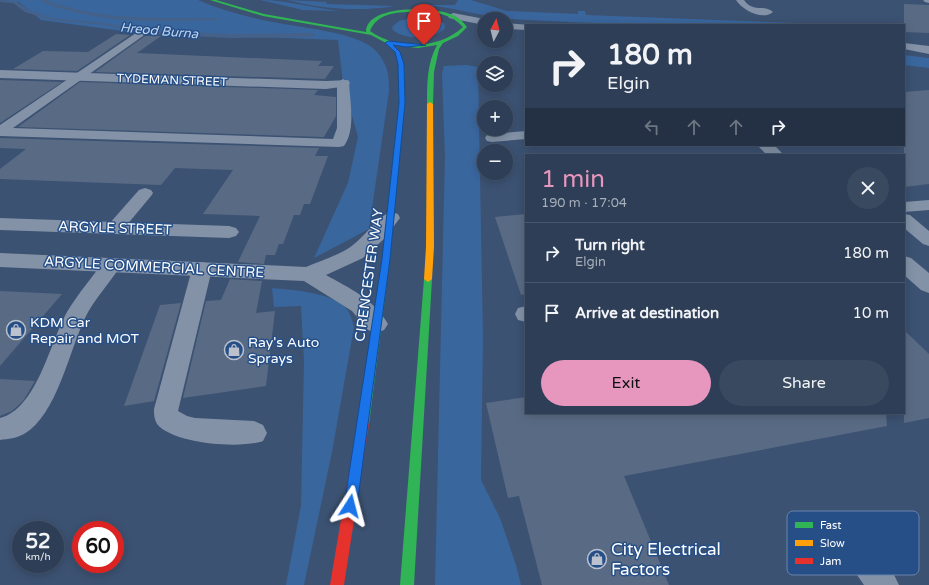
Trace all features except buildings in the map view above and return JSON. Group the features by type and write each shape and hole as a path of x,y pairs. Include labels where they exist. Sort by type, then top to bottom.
{"main road":[{"path":"212,0 263,15 370,34 377,39 388,43 414,45 441,42 454,38 462,33 465,27 462,21 453,16 423,11 368,17"},
{"path":"244,0 287,11 327,17"},
{"path":"370,34 368,28 370,23 388,15"},
{"path":"407,585 414,502 430,254 430,71 434,53 441,42"},
{"name":"CIRENCESTER WAY","path":"337,585 363,427 391,218 401,110 402,80 397,52 388,43"}],"street":[{"path":"453,16 477,21"},
{"path":"454,38 477,32"},
{"path":"905,46 929,50"},
{"name":"TYDEMAN STREET","path":"0,74 326,84 343,83"},
{"path":"766,146 775,154"},
{"name":"ARGYLE COMMERCIAL CENTRE","path":"0,260 308,274 356,253 377,235 391,218"},
{"name":"ARGYLE STREET","path":"0,224 229,232"},
{"path":"905,266 929,285"},
{"name":"ARGYLE COMMERCIAL CENTRE","path":"308,274 360,305 376,324"}],"lane":[{"path":"740,0 744,7 749,10 768,12"},
{"path":"0,132 139,34"},
{"path":"0,132 339,143 344,128 343,83"},
{"path":"492,138 525,134"},
{"path":"114,228 145,193"},
{"path":"905,207 929,205"},
{"path":"905,220 929,240"},
{"path":"0,429 22,423 35,408 74,318 112,265"},
{"path":"202,269 166,409 166,416 172,422 180,426 194,429 254,433"},
{"path":"876,575 883,585"}],"shaded area":[{"path":"0,0 198,0 217,8 247,16 345,35 369,45 384,61 388,75 389,91 369,229 314,258 348,183 358,137 343,83 338,40 130,32 41,20 19,2"},
{"path":"260,0 280,1 340,11 303,10"},
{"path":"287,0 327,2 326,4 395,6 368,9 341,9 314,6"},
{"path":"458,0 471,0 507,11 578,14 578,11 585,11 586,15 821,24 637,24 513,19 513,12 477,12 477,14 425,5 455,5"},
{"path":"411,18 432,19 444,23 445,28 434,35 427,37 404,36 393,30 392,27 399,21"},
{"path":"905,55 929,58 929,68 905,65"},
{"path":"467,65 477,67 477,92 478,92 479,100 477,100 477,136 479,136 479,144 477,144 477,180 480,180 483,338 481,480 500,518 516,565 521,585 435,585 445,156 442,73 444,66"},
{"path":"272,288 320,295 338,302 348,311 354,327 332,452 304,585 286,585 301,506 304,361 301,306 274,307"}],"waterway":[{"name":"Hreod Burna","path":"42,0 62,8 105,17 218,19"},
{"name":"Hreod Burna","path":"0,1 14,2 27,11 50,19 104,24 147,32 230,36 312,35"}],"traffic: fast":[{"path":"212,0 263,15 370,34"},
{"path":"407,11 439,12 454,17 465,27 457,35 445,41 432,45 418,46 403,46 389,43 377,38 368,31 370,25 378,17 389,13 407,11"},
{"path":"430,104 430,79 432,64 441,42"},
{"path":"363,424 386,259 402,103 401,64 397,52 388,43"},
{"path":"407,585 428,279"}],"traffic: slow":[{"path":"428,279 430,247 430,104"}],"traffic: jam":[{"path":"337,585 363,424"}],"place":[{"name":"KDM Car Repair and MOT","path":"16,330"},
{"name":"Ray's Auto Sprays","path":"234,350"},
{"name":"City Electrical Factors","path":"597,559"}],"route":[{"path":"350,506 363,427 386,259 399,141 402,103 401,64 395,48 388,43 424,45"}]}
